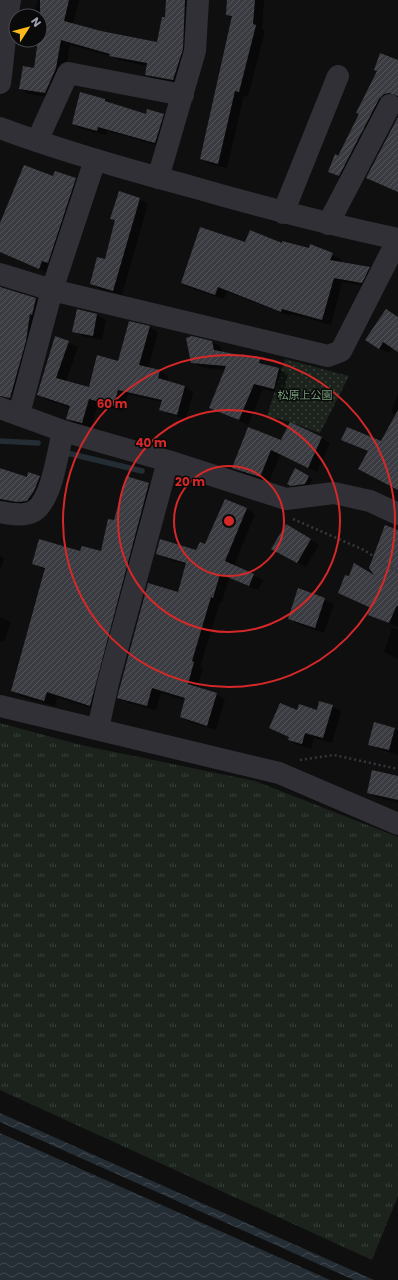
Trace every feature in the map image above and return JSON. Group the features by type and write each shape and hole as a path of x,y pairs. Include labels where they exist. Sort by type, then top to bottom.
{"street":[{"path":"0,83 4,58 5,28 10,0"},
{"path":"158,178 195,51 198,0"},
{"path":"37,141 68,73 183,95"},
{"path":"283,213 338,76"},
{"path":"328,224 390,106"},
{"path":"0,128 95,160 283,213 398,239 341,351 328,356 52,290 0,274"},
{"path":"95,160 52,290 9,411 63,431 168,461 286,499 334,493 370,500 398,514"},
{"path":"0,512 14,515 33,512 46,498 63,431"},
{"path":"98,729 108,683 168,461"},
{"path":"0,706 279,773 398,824"}],"path":[{"path":"272,494 279,513 364,550 398,572"},
{"path":"279,773 292,761 334,755 398,769"}],"green space":[{"name":"松原上公園","path":"285,359 349,376 320,433 290,422 267,416"},
{"path":"0,723 81,745 255,781 398,837 398,1196 372,1260 0,1090"}],"water":[{"path":"0,1113 374,1280 354,1280 0,1122"},
{"path":"0,1133 330,1280 0,1280"}],"building":[{"path":"40,0 69,0 64,21 101,31 157,42 162,17 165,17 166,0 185,0 183,49 173,80 145,75 147,63 109,56 110,54 61,40 56,68 45,93 19,89 23,66 34,68 37,48 48,48 48,8 40,8"},
{"path":"227,0 255,0 253,24 256,25 239,92 235,91 218,164 200,159 232,16 226,15"},
{"path":"380,53 398,60 398,96 389,93 384,94 379,99 339,176 328,172 335,154 338,156 359,114 356,113 377,71 374,70"},
{"path":"80,92 105,99 105,101 146,114 147,109 164,114 155,143 98,127 97,131 72,124"},
{"path":"398,117 398,192 366,178"},
{"path":"24,165 53,176 55,171 76,178 48,263 42,261 39,269 0,252 0,223"},
{"path":"119,191 140,198 113,291 90,284 97,257 105,259 115,220 110,219"},
{"path":"200,227 245,242 250,230 282,243 282,241 309,248 310,244 333,253 330,260 370,267 362,283 334,278 322,320 282,309 281,312 218,287 215,295 181,283"},
{"path":"0,287 36,298 32,315 30,314 26,341 10,398 0,396"},
{"path":"77,309 97,314 93,336 72,332"},
{"path":"386,309 398,317 398,352 383,342 379,349 365,340"},
{"path":"129,321 150,326 139,365 160,370 158,378 185,386 177,415 159,410 162,400 118,390 114,406 89,399 82,423 66,419 70,406 37,395 55,336 69,341 56,378 89,387 97,355 118,361"},
{"path":"192,336 212,341 214,350 260,359 259,363 279,368 274,389 254,384 239,420 209,408 226,366 191,363 186,338"},
{"path":"398,410 398,490 358,469 368,451 341,440 347,427 381,441"},
{"path":"290,422 322,437 308,468 271,450 260,477 232,468 248,427 281,440"},
{"path":"0,468 27,477 28,472 40,476 34,491 27,501 17,502 0,499"},
{"path":"295,468 309,476 305,484 291,486 287,484"},
{"path":"126,476 149,483 90,706 47,692 44,701 11,691 45,568 32,564 39,539 80,551 82,546 101,551 108,519 114,520"},
{"path":"225,499 247,508 225,561 254,574 249,586 220,574 213,598 211,597 192,661 194,662 188,684 217,693 207,726 180,717 185,698 152,688 147,706 117,698 148,583 178,592 186,563 156,554 160,539 196,550 200,542 205,544"},
{"path":"286,524 311,539 297,563 271,549"},
{"path":"385,525 398,530 398,607 397,605 389,623 368,615 371,608 338,593 345,575 349,576 354,563 374,575 369,568"},
{"path":"298,588 325,598 315,628 288,619"},
{"path":"319,701 333,705 323,738 305,733 302,744 288,740 289,737 269,728 280,703 297,710 299,704 317,710"},
{"path":"374,722 395,728 389,750 368,745"},
{"path":"372,770 398,776 398,800 367,793"}],"waterway":[{"path":"0,441 38,443"},
{"path":"63,452 142,471"}]}
